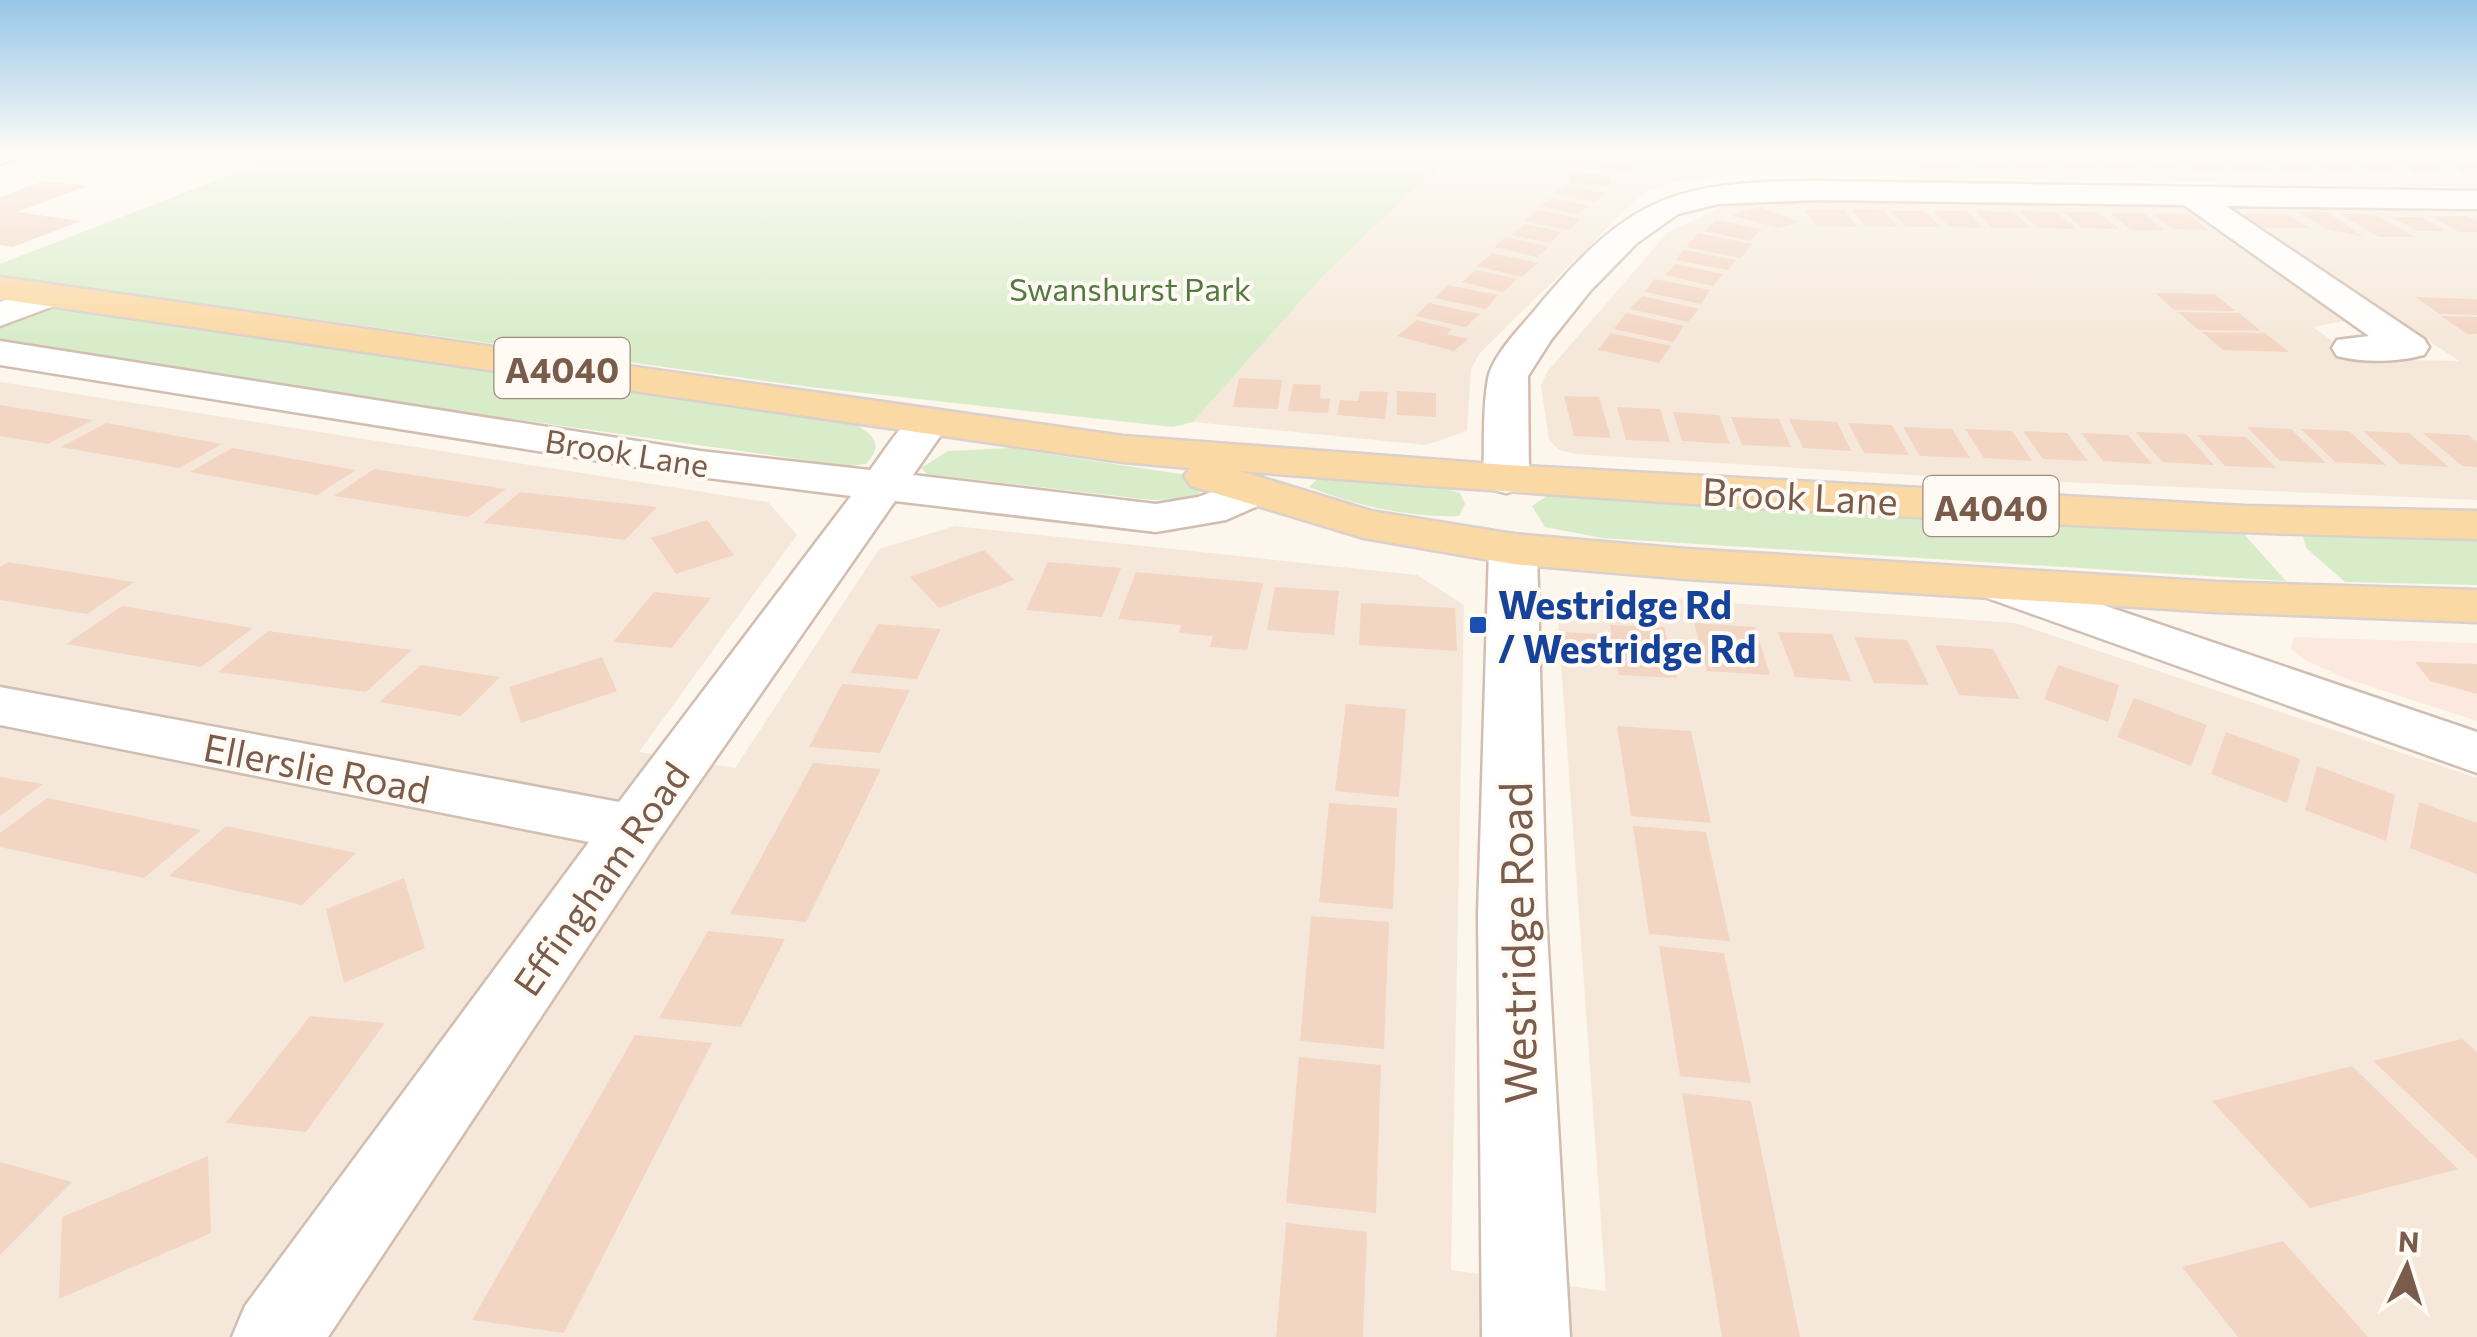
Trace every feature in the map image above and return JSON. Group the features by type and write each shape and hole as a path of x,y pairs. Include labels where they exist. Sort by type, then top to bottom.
{"main road":[{"name":"Brook Lane","path":"0,288 1123,449 1506,479 2244,520 2477,525"},
{"name":"Brook Lane","path":"1123,449 1364,524 1513,549 2216,597 2477,606"},
{"path":"1506,479 1504,490 1513,549"},
{"path":"2244,520 2317,602"}],"street":[{"path":"1506,479 1508,376 1516,361 1568,295 1636,227 1652,216"},
{"path":"2221,216 2410,347 2351,348"},
{"path":"0,315 49,294"},
{"name":"Brook Lane","path":"0,354 700,464 1156,518 1209,510 1252,491"},
{"name":"Effingham Road","path":"276,1337 634,828 929,422"},
{"name":"Westridge Road","path":"1513,549 1512,914 1526,1337"},
{"path":"1997,584 2477,753"},
{"path":"2216,597 2223,624 2256,664 2296,691"},
{"name":"Ellerslie Road","path":"0,706 634,828"}],"shaded area":[{"path":"1385,216 1619,216 1480,353 1471,369 1467,431 1426,445 1193,422 1323,276"},
{"path":"1701,216 2202,216 2350,320 2313,327 2358,359 2459,361 2243,216 2477,216 2477,500 1943,477 1559,450 1549,440 1541,385 1547,372 1667,233"},
{"path":"0,382 768,502 797,535 639,752 735,768 879,549 955,526 1417,575 1464,605 1451,1270 1606,1291 1558,620 1619,595 2015,623 2477,778 2477,1337 0,1337"},
{"path":"2293,637 2477,643 2477,721 2345,678 2305,660 2291,649"}],"green space":[{"name":"Swanshurst Park","path":"123,216 1385,216 1323,276 1193,422 1173,427 810,387 0,276 0,264"},
{"path":"61,306 850,422 870,434 875,450 866,464 848,466 370,399 0,339 0,325 29,312"},
{"path":"1010,448 1187,475 1206,486 1189,498 1151,500 927,474 921,468 948,451"},
{"path":"1319,477 1434,484 1460,493 1465,504 1459,516 1382,509 1309,487"},
{"path":"1551,493 2232,527 2243,533 2286,581 1602,538 1545,527 1532,506"},
{"path":"2302,533 2477,537 2477,585 2345,582 2306,548"}],"building":[{"path":"0,216 81,221 13,247 0,245"},
{"path":"1530,216 1581,219 1569,230 1525,221"},
{"path":"1736,216 1784,216 1799,222 1778,228"},
{"path":"1810,216 1849,216 1857,227 1817,226"},
{"path":"1857,216 1889,216 1898,227 1865,226"},
{"path":"1896,216 1930,216 1940,227 1906,227"},
{"path":"1939,216 1971,216 1983,228 1950,227"},
{"path":"1980,216 2018,216 2031,228 1992,228"},
{"path":"2025,216 2061,216 2076,229 2038,228"},
{"path":"2068,216 2104,216 2119,229 2082,228"},
{"path":"2114,216 2147,216 2165,230 2131,230"},
{"path":"2155,216 2190,216 2209,230 2172,229"},
{"path":"2243,216 2290,216 2310,228 2261,228"},
{"path":"2305,216 2334,216 2364,237 2327,229"},
{"path":"2344,216 2378,216 2415,237 2379,237"},
{"path":"2431,216 2468,216 2477,222 2477,232 2459,232"},
{"path":"2392,217 2421,217 2446,231 2417,231"},
{"path":"1716,220 1761,229 1750,241 1704,231"},
{"path":"1524,224 1562,232 1550,243 1511,235"},
{"path":"1698,233 1752,244 1741,258 1686,247"},
{"path":"1506,237 1549,247 1537,257 1494,247"},
{"path":"1683,250 1736,260 1728,270 1675,260"},
{"path":"1493,253 1538,263 1522,277 1476,266"},
{"path":"1675,264 1723,274 1713,286 1665,275"},
{"path":"1476,270 1517,279 1503,292 1462,282"},
{"path":"1655,279 1710,290 1701,304 1645,292"},
{"path":"1448,285 1498,295 1486,309 1435,298"},
{"path":"2155,293 2215,294 2235,311 2174,310"},
{"path":"1642,296 1699,309 1688,322 1630,309"},
{"path":"2415,297 2477,299 2477,315 2440,314"},
{"path":"1429,303 1480,314 1466,327 1415,316"},
{"path":"2178,312 2239,313 2261,331 2198,330"},
{"path":"1626,313 1684,326 1673,342 1614,329"},
{"path":"2441,316 2477,317 2477,334 2467,334"},
{"path":"1417,320 1452,329 1447,334 1468,339 1454,351 1397,336"},
{"path":"2202,332 2265,333 2289,352 2223,350"},
{"path":"1611,333 1671,346 1659,363 1598,350"},
{"path":"1239,378 1282,380 1278,409 1233,407"},
{"path":"1293,384 1321,385 1320,398 1330,399 1328,413 1288,411"},
{"path":"1360,391 1388,392 1385,419 1337,415 1340,400 1358,401"},
{"path":"1397,391 1436,393 1436,417 1397,415"},
{"path":"1564,396 1599,397 1611,438 1574,436"},
{"path":"0,405 93,420 48,444 0,436"},
{"path":"1617,407 1660,409 1670,442 1626,440"},
{"path":"1673,412 1719,415 1730,444 1682,441"},
{"path":"1731,417 1779,419 1791,447 1742,445"},
{"path":"1789,419 1837,422 1851,451 1803,448"},
{"path":"106,423 222,444 179,468 61,447"},
{"path":"1848,423 1892,425 1909,455 1864,453"},
{"path":"1903,427 1952,429 1970,458 1920,456"},
{"path":"2247,427 2291,429 2326,463 2280,461"},
{"path":"1965,429 2012,431 2032,461 1984,458"},
{"path":"2301,429 2349,431 2386,465 2335,462"},
{"path":"2023,431 2067,433 2088,461 2043,459"},
{"path":"2363,431 2409,433 2449,467 2400,464"},
{"path":"2136,432 2186,434 2214,465 2162,462"},
{"path":"2081,433 2128,435 2152,464 2103,461"},
{"path":"2423,433 2468,435 2477,442 2477,467 2462,466"},
{"path":"2197,435 2246,437 2276,468 2225,466"},
{"path":"232,448 356,470 317,495 190,472"},
{"path":"374,469 506,489 468,517 334,496"},
{"path":"520,492 657,507 625,540 483,523"},
{"path":"707,520 734,555 676,574 651,538"},
{"path":"984,550 1014,580 939,608 910,577"},
{"path":"8,562 134,582 87,614 0,600 0,567"},
{"path":"1048,562 1121,568 1102,617 1026,610"},
{"path":"1136,572 1263,583 1247,650 1210,647 1213,636 1179,633 1181,625 1118,619"},
{"path":"1275,587 1339,591 1334,635 1267,630"},
{"path":"654,592 711,598 672,648 613,642"},
{"path":"1361,603 1455,608 1457,651 1359,645"},
{"path":"122,606 253,628 201,667 66,644"},
{"path":"1694,623 1755,627 1770,675 1707,671"},
{"path":"878,624 941,629 917,679 850,673"},
{"path":"1610,625 1664,627 1677,678 1619,675 1616,661 1568,658 1564,632 1612,635"},
{"path":"268,631 412,650 366,692 218,672"},
{"path":"1778,632 1832,634 1851,681 1795,677"},
{"path":"1854,637 1907,640 1929,685 1874,683"},
{"path":"1935,645 1993,649 2020,699 1959,695"},
{"path":"602,657 617,691 521,723 509,687"},
{"path":"2415,662 2477,664 2477,694 2430,681"},
{"path":"421,665 500,677 461,716 379,702"},
{"path":"2058,665 2119,685 2108,722 2044,699"},
{"path":"842,684 910,690 880,753 809,747"},
{"path":"2134,698 2207,725 2191,766 2117,737"},
{"path":"1346,704 1406,709 1399,797 1335,791"},
{"path":"1617,726 1691,731 1711,823 1631,816"},
{"path":"2226,732 2300,759 2287,803 2211,774"},
{"path":"813,763 881,769 806,922 730,914"},
{"path":"2317,766 2395,795 2386,841 2305,810"},
{"path":"0,777 43,784 0,816"},
{"path":"47,798 201,830 144,878 0,847 0,833"},
{"path":"2419,802 2477,823 2477,874 2410,848"},
{"path":"1329,803 1397,808 1393,909 1319,902"},
{"path":"226,826 356,853 302,905 169,876"},
{"path":"1633,826 1706,832 1730,941 1649,934"},
{"path":"404,878 425,948 344,983 326,909"},
{"path":"1311,916 1389,922 1384,1049 1300,1041"},
{"path":"708,931 785,939 741,1027 659,1018"},
{"path":"1659,946 1724,953 1751,1083 1680,1076"},
{"path":"310,1016 385,1023 306,1132 226,1123"},
{"path":"635,1035 712,1043 564,1333 472,1320"},
{"path":"2462,1039 2477,1052 2477,1159 2373,1061"},
{"path":"1299,1057 1381,1065 1376,1213 1286,1203"},
{"path":"2352,1066 2458,1169 2310,1208 2212,1101"},
{"path":"1682,1093 1751,1101 1800,1337 1722,1337"},
{"path":"208,1156 211,1233 59,1299 62,1217"},
{"path":"0,1162 72,1182 0,1255"},
{"path":"1286,1223 1367,1232 1363,1337 1276,1337"},
{"path":"2283,1241 2368,1337 2238,1337 2182,1267"}],"place":[{"name":"Westridge Rd / Westridge Rd","path":"1478,625"}]}
